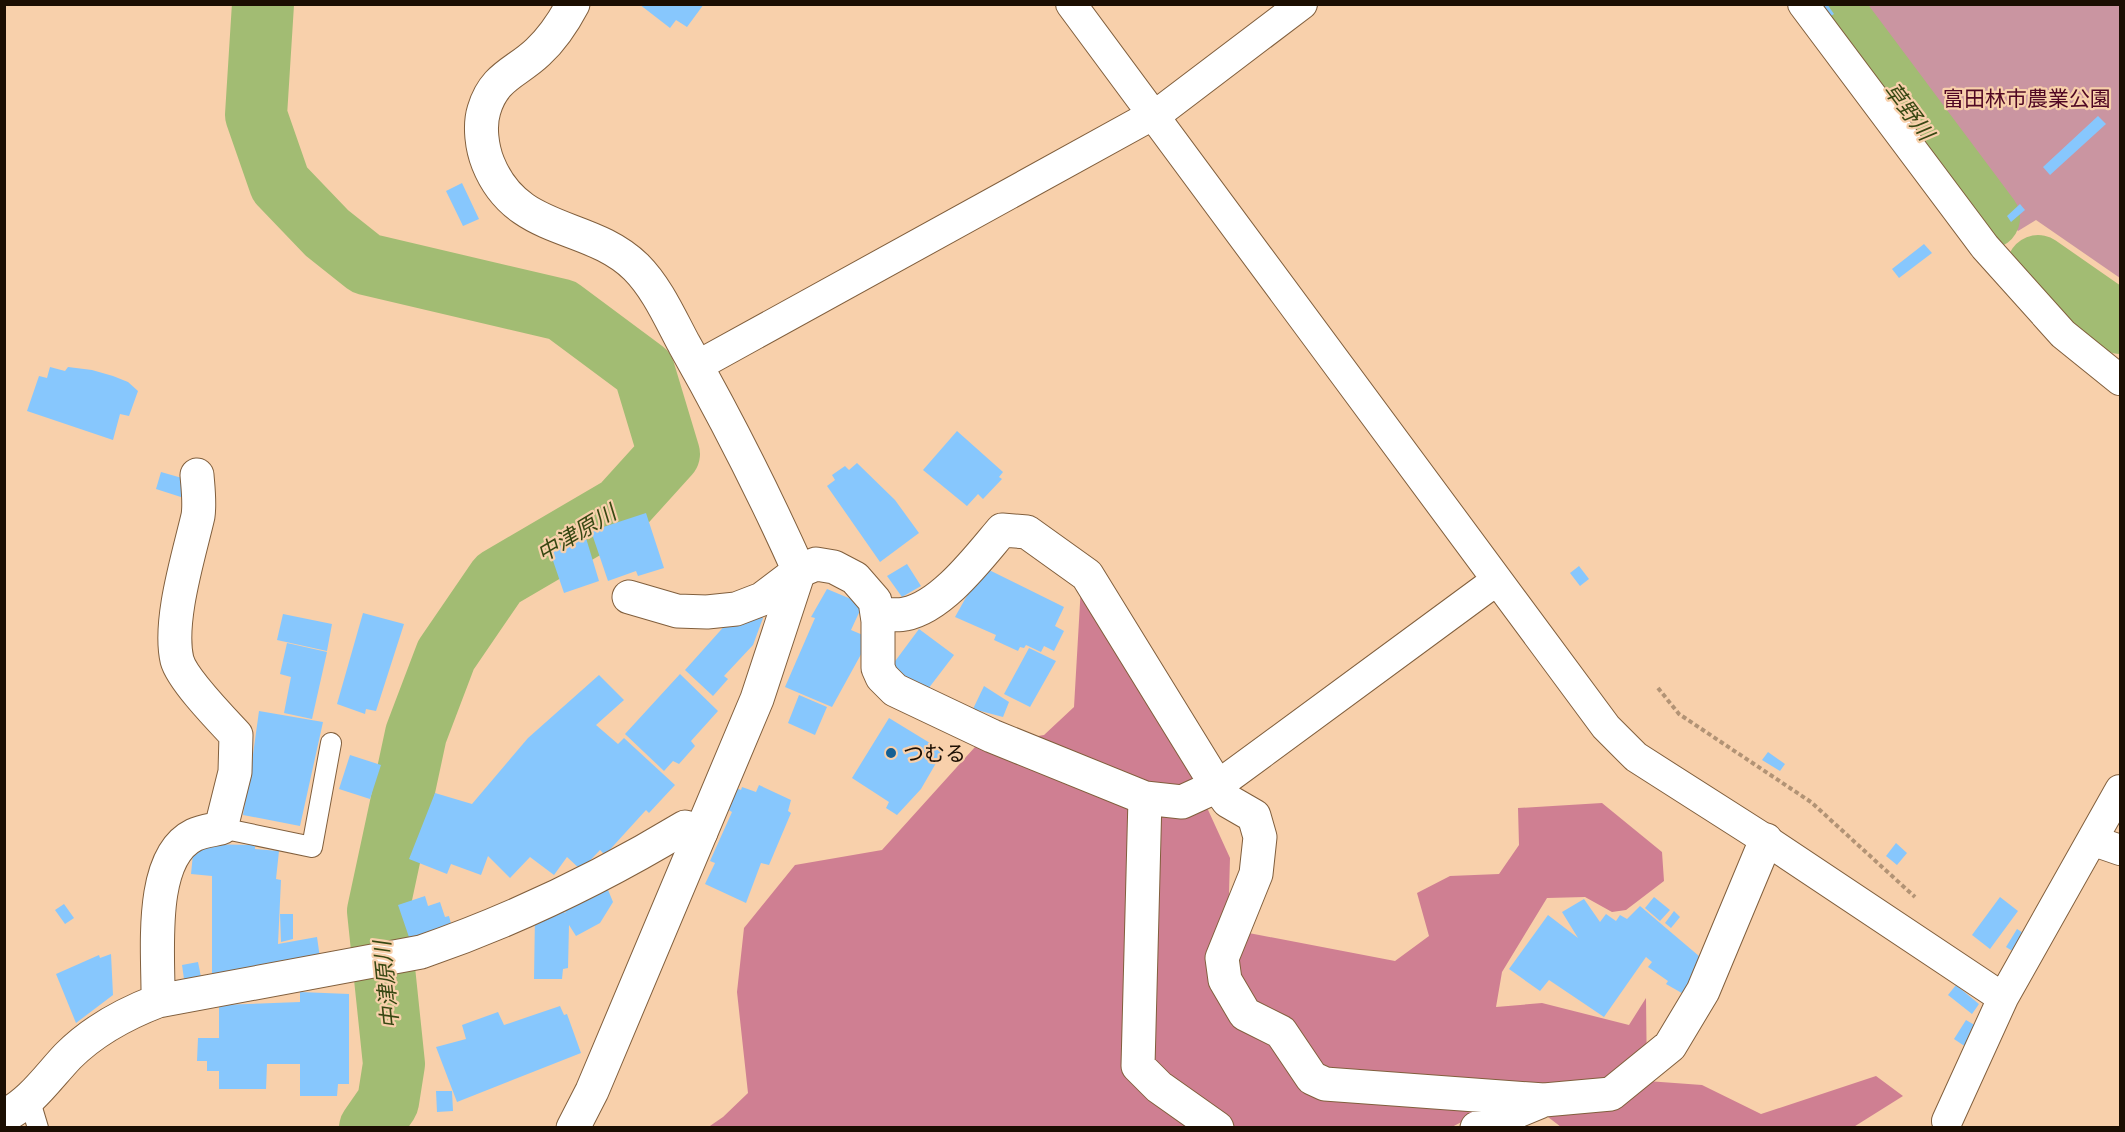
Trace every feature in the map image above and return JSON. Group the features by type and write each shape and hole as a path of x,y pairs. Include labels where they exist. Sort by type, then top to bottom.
{"street":[{"path":"573,4 538,52 500,79 483,110 482,148 495,181 516,205 546,222 613,250 636,267 656,294 752,468 799,571 758,699 592,1091 573,1128"},
{"path":"1071,4 1606,727 1635,757 1766,840 2002,998"},
{"path":"697,366 1153,115 1302,4"},
{"path":"1803,4 1985,247 2063,334 2121,380"},
{"path":"158,1002 159,891 173,855 193,836 221,828 235,772 236,735 204,700 177,662 176,629 188,549 198,514 197,475"},
{"path":"877,614 905,614 927,604 968,571 1002,530 1027,532 1087,575 1217,786 1228,801 1254,816 1260,837 1256,874 1222,958 1225,980 1245,1014 1281,1032 1312,1078 1325,1084 1544,1100 1611,1094 1670,1046 1703,991 1766,840"},
{"path":"629,597 677,610 707,612 736,609 762,599 799,571 816,564 834,567 855,578 875,601 878,668 882,677 895,690 992,736 1145,798 1182,802 1217,786 1497,580"},
{"path":"1947,1121 2002,998 2107,845 2121,790"},
{"path":"1145,798 1138,1066 1159,1087 1217,1128"},
{"path":"24,1114 92,1035 126,1013 158,1002 421,952 456,940 635,857 686,827 701,832"},
{"path":"1477,1128 1544,1100"}],"lane":[{"path":"221,828 312,847 331,743"}],"path":[{"path":"1658,688 1679,714 1811,802 1924,905 1910,937"}],"green space":[{"name":"富田林市農業公園","path":"1844,5 2120,5 2120,278 2036,220 2018,231 1989,202 1921,108 1877,55"}],"shaded area":[{"path":"1081,586 1167,720 1230,858 1228,929 1395,961 1429,936 1417,893 1450,876 1499,874 1519,845 1518,808 1602,803 1662,852 1664,881 1626,910 1612,912 1585,897 1547,898 1502,972 1496,1007 1542,1003 1629,1025 1646,998 1647,1081 1702,1085 1761,1114 1876,1076 1903,1096 1852,1128 1561,1127 1517,1093 1450,1128 707,1128 723,1117 748,1093 737,992 744,928 795,865 882,850 975,747 1044,735 1074,707"},
{"path":"401,1118 405,1127 376,1127"}],"building":[{"path":"639,4 704,4 687,27 676,20 670,28"},
{"path":"1815,4 1827,4 1834,14 1826,19"},
{"path":"2098,116 2106,124 2050,175 2043,167"},
{"path":"462,183 479,219 463,226 446,191"},
{"path":"2020,204 2025,210 2011,222 2007,216"},
{"path":"1924,244 1932,253 1899,278 1892,269"},
{"path":"50,367 65,371 68,367 92,370 128,382 138,391 129,416 120,414 113,440 27,411 39,376 47,378"},
{"path":"957,431 1003,472 999,477 1002,479 983,499 978,494 967,506 923,470"},
{"path":"857,463 895,500 919,533 880,562 827,486 835,480 832,475 845,466 849,470"},
{"path":"161,472 189,480 184,498 156,489"},
{"path":"646,513 664,568 638,576 636,571 608,581 591,531"},
{"path":"586,538 599,581 564,593 549,549"},
{"path":"907,564 921,586 902,597 887,576"},
{"path":"1579,566 1589,579 1580,586 1570,573"},
{"path":"983,567 1064,607 1055,626 1064,631 1054,651 1044,646 1041,652 1026,645 1024,648 1020,647 1018,651 994,640 996,635 955,617"},
{"path":"827,589 863,604 851,630 870,638 832,707 785,687 815,618 811,617"},
{"path":"363,613 404,624 376,711 366,709 365,714 337,704"},
{"path":"283,614 332,624 327,651 277,640"},
{"path":"761,614 763,618 753,645 724,676 728,679 713,696 685,670 728,622"},
{"path":"919,629 954,655 925,693 890,668"},
{"path":"287,643 327,652 312,719 284,713 291,677 280,674"},
{"path":"1029,648 1056,661 1030,707 1004,694"},
{"path":"680,674 718,711 691,741 695,746 679,764 673,761 664,771 625,734"},
{"path":"599,675 624,700 596,725 618,744 624,738 675,785 649,813 646,810 605,855 600,850 581,870 567,857 554,875 530,857 510,878 488,856 481,875 451,864 447,874 409,859 435,793 472,804 528,738"},
{"path":"984,686 1009,702 1003,717 973,709"},
{"path":"799,695 827,707 815,735 788,723"},
{"path":"259,711 323,722 300,826 243,815 246,796 240,794 251,769"},
{"path":"889,718 943,751 921,789 897,815 886,808 889,802 852,778"},
{"path":"1768,752 1785,764 1780,771 1762,760"},
{"path":"350,755 381,765 370,799 339,789"},
{"path":"759,785 791,800 788,811 791,813 769,865 761,863 746,903 705,884 715,863 710,861 732,812 727,809 736,788 741,790 742,787 756,792"},
{"path":"1896,843 1907,853 1897,865 1886,856"},
{"path":"194,844 255,845 255,849 279,851 276,879 281,880 278,944 317,937 320,958 260,973 212,974 212,876 191,874"},
{"path":"606,885 613,902 600,923 576,936 569,925 568,968 563,969 562,979 534,979 535,915 558,910 566,913 561,903"},
{"path":"425,896 428,906 440,902 445,917 449,916 453,931 411,943 398,905"},
{"path":"1654,897 1670,910 1660,921 1645,908"},
{"path":"2000,897 2018,911 1990,949 1972,935"},
{"path":"1584,899 1600,922 1606,914 1616,921 1620,915 1627,919 1640,906 1706,962 1687,996 1666,984 1668,981 1648,967 1652,962 1646,957 1604,1017 1549,980 1540,991 1509,969 1548,915 1578,938 1562,912"},
{"path":"64,904 74,918 65,924 55,910"},
{"path":"1674,911 1680,917 1671,928 1665,923"},
{"path":"280,914 293,914 293,939 281,942"},
{"path":"2017,929 2025,934 2014,952 2006,947"},
{"path":"111,954 113,995 76,1023 56,974 99,955 100,958"},
{"path":"198,962 201,977 184,979 182,965"},
{"path":"1956,985 1979,1004 1972,1014 1948,995"},
{"path":"300,992 349,994 349,1084 338,1084 337,1096 300,1096 300,1064 267,1064 266,1089 219,1089 219,1071 207,1071 207,1061 197,1061 198,1038 219,1038 219,1005 300,1002"},
{"path":"560,1006 564,1015 567,1014 581,1053 457,1102 436,1047 466,1039 462,1025 498,1012 504,1025"},
{"path":"1966,1020 1978,1027 1966,1047 1954,1039"},
{"path":"436,1091 452,1091 453,1111 437,1112"}],"waterway":[{"name":"中津原川","path":"263,4 256,115 280,184 327,233 366,264 562,310 644,371 669,454 621,507 498,579 446,655 416,734 378,911 394,1064 388,1102 370,1128"},
{"name":"草野川","path":"1829,4 1989,218"},
{"name":"草野川","path":"2038,266 2120,323"}],"place":[{"name":"つむる","path":"891,753"}]}
